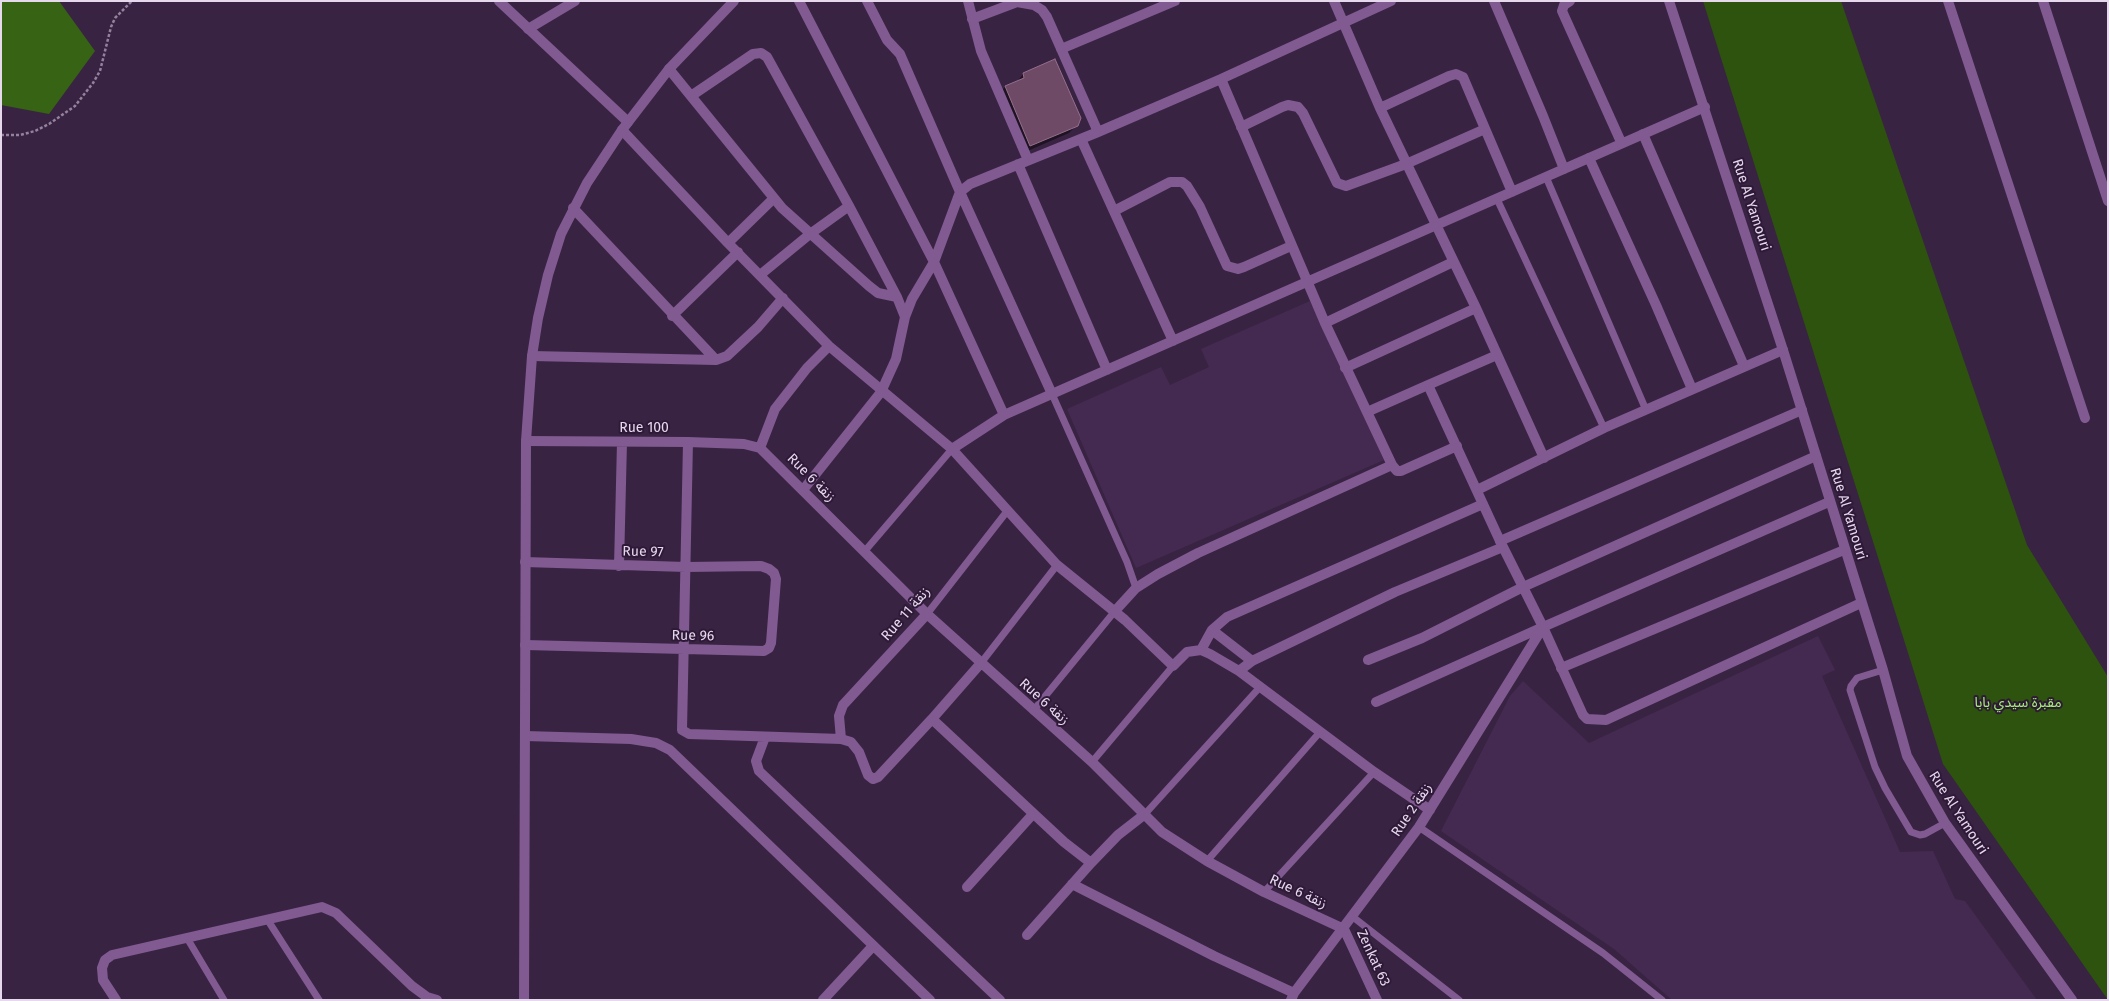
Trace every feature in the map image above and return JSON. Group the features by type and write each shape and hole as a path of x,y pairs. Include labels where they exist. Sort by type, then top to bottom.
{"street":[{"path":"499,1 625,126 728,243 829,346 881,392 952,449 1057,565 1115,611 1173,666 1187,652 1201,650 1239,671 1374,772 1430,810"},
{"path":"528,29 575,1"},
{"path":"524,1000 526,441 532,356 548,275 561,234 573,208 587,183 625,126 669,69 734,1"},
{"path":"799,1 934,262 1004,415"},
{"path":"867,1 887,40 900,54 960,192 1052,394"},
{"path":"968,1 981,52 1028,160"},
{"path":"1061,49 1175,1"},
{"path":"1334,1 1380,108 1435,226 1476,308 1544,458"},
{"path":"802,490 881,392 896,358 905,316 912,299 934,262 960,192 970,184 1098,132 1221,79 1391,1"},
{"path":"1494,1 1564,169"},
{"path":"1570,1 1564,5 1562,11 1621,142"},
{"name":"Rue Al Yamouri","path":"1669,1 1705,107 1802,410 1907,756 1945,823 2072,1000"},
{"path":"1948,1 2085,418"},
{"path":"2043,1 2108,202"},
{"path":"972,19 1017,2 1034,5 1047,17 1098,132"},
{"path":"691,96 753,54 761,54 767,57 849,206 897,297 905,316"},
{"path":"669,69 773,199 869,286 878,292 897,297"},
{"path":"1380,108 1449,76 1456,74 1463,77 1512,192"},
{"path":"1221,79 1325,323 1392,465 1397,471 1401,471 1457,446"},
{"path":"1241,127 1282,107 1288,105 1298,107 1303,113 1330,170 1340,185 1346,186 1406,164 1485,129"},
{"path":"952,449 1004,415 1497,199 1621,142 1705,107"},
{"path":"1643,134 1744,366"},
{"path":"1081,139 1173,341"},
{"path":"1589,158 1656,305 1692,389"},
{"path":"1018,164 1107,370"},
{"path":"1114,210 1170,182 1182,182 1187,186 1200,207 1227,266 1238,269 1291,246"},
{"path":"728,243 773,199"},
{"path":"760,275 810,234 849,206"},
{"path":"573,208 672,316 716,360"},
{"path":"672,316 738,252"},
{"path":"1325,323 1453,262"},
{"path":"532,356 716,360 727,356 783,298"},
{"path":"1345,368 1476,308"},
{"path":"760,448 775,409 807,368 829,346"},
{"path":"1477,490 1604,428 1783,350"},
{"path":"1367,412 1497,355"},
{"path":"1428,385 1501,544 1544,627 1561,668 1583,715 1587,719 1593,721 1606,720 1861,603"},
{"path":"1239,671 1252,661 1395,592 1802,410"},
{"name":"Rue 100","path":"526,441 688,442 744,444 760,448"},
{"path":"619,566 622,442"},
{"path":"688,442 684,650 680,724 682,730 689,734 841,739 851,742 859,752 868,775 873,779 878,777 932,719 980,663"},
{"name":"Rue 6 زنقة","path":"760,448 927,614 1033,711 1092,762 1162,832 1207,861 1264,892 1344,928"},
{"path":"1368,660 1422,638 1523,587 1816,456"},
{"path":"1115,611 1136,588 1198,553 1392,465"},
{"path":"1376,702 1830,502"},
{"path":"1201,650 1212,630 1227,617 1483,504"},
{"path":"1561,668 1844,550"},
{"name":"Rue 97","path":"525,562 619,566 761,566"},
{"name":"Rue 96","path":"525,645 764,651 769,648 772,633 776,580 774,573 761,566"},
{"name":"Rue 11 زنقة","path":"841,739 839,716 843,705 927,614"},
{"name":"Rue 2 زنقة","path":"1293,997 1419,827 1544,627"},
{"path":"1212,630 1252,661"},
{"path":"932,719 1033,814 1090,863"},
{"path":"525,736 631,739 656,744 670,750 930,1000"},
{"path":"764,737 756,761 759,771 1000,1000"},
{"path":"967,887 1033,814"},
{"path":"1027,935 1090,863 1118,835 1145,814"},
{"path":"1072,884 1293,997"},
{"path":"116,1000 103,980 102,968 105,960 112,954 187,938 315,907 327,908 336,913 425,998 437,1000"},
{"name":"Zenkat 63","path":"1344,928 1377,1000"},
{"path":"823,1000 873,946"}],"lane":[{"path":"1546,177 1646,410"},
{"path":"1497,199 1604,428"},
{"path":"1052,394 1127,562 1136,588"},
{"path":"864,552 952,449"},
{"name":"Rue 11 زنقة","path":"927,614 1008,510"},
{"path":"980,663 1057,565"},
{"path":"1033,711 1115,611"},
{"path":"1092,762 1173,666"},
{"path":"1882,670 1857,678 1850,690 1875,767 1896,808 1911,832 1916,834 1925,834 1945,823"},
{"path":"1145,814 1260,687"},
{"path":"1207,861 1320,732"},
{"path":"1264,892 1374,772"},
{"path":"1419,827 1603,953 1662,1000"},
{"path":"1353,917 1459,1000"},
{"path":"268,919 319,1000"},
{"path":"187,938 224,1000"}],"path":[{"path":"1,135 20,135 35,131 49,124 75,106 93,83 100,71 111,27 115,18 132,1"}],"shaded area":[{"path":"1310,301 1384,460 1136,568 1067,409 1161,367 1170,385 1209,367 1201,349"},
{"path":"1818,636 1835,670 1822,676 1900,852 1933,851 1955,899 1965,901 2037,1000 1672,1000 1614,949 1441,831 1510,696 1523,681 1589,743"}],"green space":[{"path":"1,1 59,1 95,51 49,114 1,105"},
{"name":"مقبرة سيدي بابا","path":"1703,1 1841,1 2027,545 2108,677 2108,1000 1943,764"}],"building":[{"path":"1055,59 1081,118 1078,126 1030,146 1005,86 1024,78 1023,73"}]}
